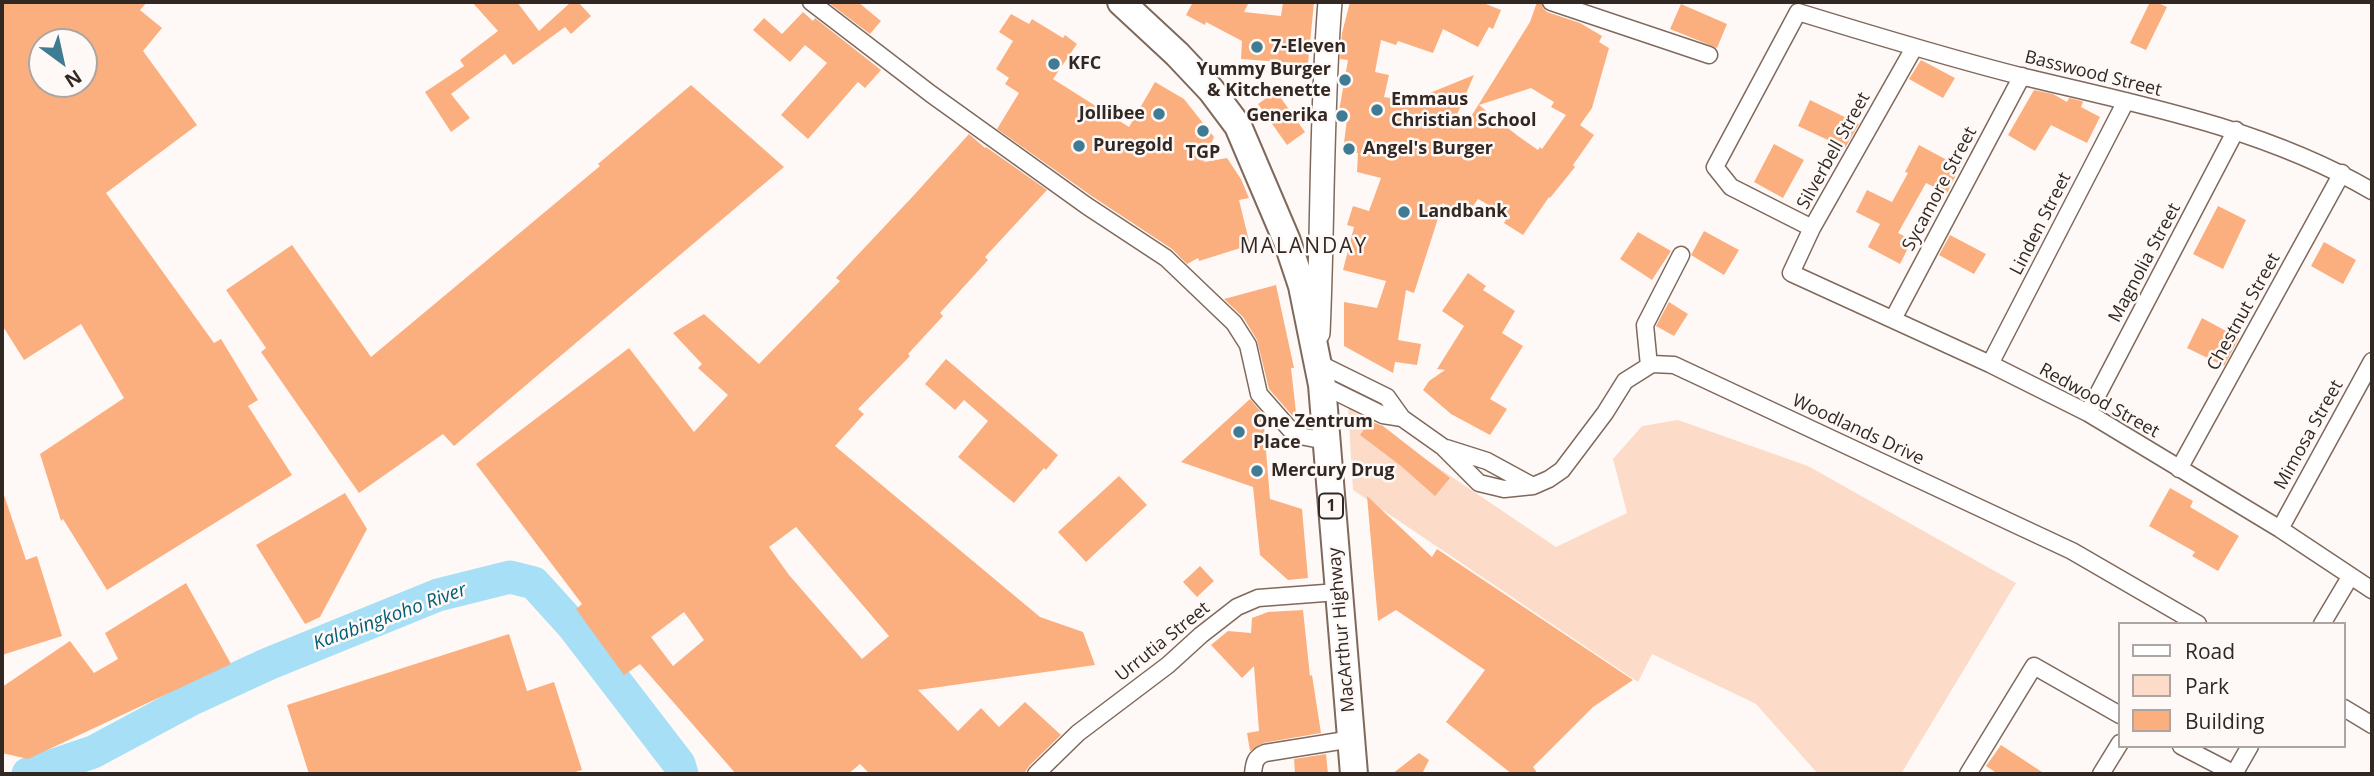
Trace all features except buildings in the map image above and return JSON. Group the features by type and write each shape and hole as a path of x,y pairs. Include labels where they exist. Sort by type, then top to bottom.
{"highway":[{"name":"MacArthur Highway","path":"1121,2 1177,54 1232,117 1261,176 1302,286 1319,367 1354,774"}],"main road":[{"path":"1319,367 1323,104 1330,2"},
{"path":"1287,241 1310,228 1323,211"}],"street":[{"path":"811,2 931,94 1087,206 1166,258 1234,323 1248,345 1258,391 1277,415 1295,435 1326,441"},
{"path":"1551,2 1709,55"},
{"name":"Basswood Street","path":"1812,228 1731,187 1716,167 1798,12 1914,48 2236,130 2342,173 2372,191"},
{"name":"Silverbell Street","path":"1791,273 1812,228 1914,48"},
{"name":"Sycamore Street","path":"1893,319 2022,76"},
{"name":"Linden Street","path":"1990,364 2126,101"},
{"name":"Magnolia Street","path":"2088,413 2236,130"},
{"name":"Chestnut Street","path":"2179,469 2342,173"},
{"path":"1319,367 1383,415 1402,418 1443,447 1479,483 1504,489 1533,486 1562,470 1605,413 1625,381 1649,366 1645,325 1681,256"},
{"name":"Redwood Street","path":"1791,273 1990,364 2088,413 2280,529 2372,590"},
{"name":"Mimosa Street","path":"2280,529 2372,361"},
{"name":"Woodlands Drive","path":"1649,366 1674,365 2059,545 2194,622"},
{"path":"1443,447 1487,461 1533,486"},
{"path":"2323,622 2350,577"},
{"name":"Urrutia Street","path":"1036,774 1078,733 1168,665 1237,607 1258,598 1339,592"},
{"path":"1968,774 2034,666 2118,714"},
{"path":"2346,709 2372,724"},
{"path":"1254,774 1254,763 1265,753 1352,739"},
{"path":"2101,774 2118,746"},
{"path":"2185,748 2234,774 2249,748"}],"green space":[{"path":"1348,407 1556,547 1627,513 1613,459 1642,426 1678,420 1808,466 2016,583 1901,774 1818,774 1756,704 1652,654 1638,682 1353,490"}],"waterway":[{"name":"Kalabingkoho River","path":"28,774 93,752 192,699 268,664 438,595 510,577 534,583 573,626 679,764 682,774"}],"place":[{"name":"7-Eleven","path":"1257,47"},
{"name":"KFC","path":"1054,64"},
{"name":"Yummy Burger & Kitchenette","path":"1345,80"},
{"name":"Emmaus Christian School","path":"1377,110"},
{"name":"Jollibee","path":"1159,114"},
{"name":"Generika","path":"1342,116"},
{"name":"TGP","path":"1203,131"},
{"name":"Puregold","path":"1079,146"},
{"name":"Angel's Burger","path":"1349,149"},
{"name":"Landbank","path":"1404,212"},
{"name":"One Zentrum Place","path":"1239,432"},
{"name":"Mercury Drug","path":"1257,471"}],"district":[{"name":"MALANDAY","path":"1304,247"}]}
